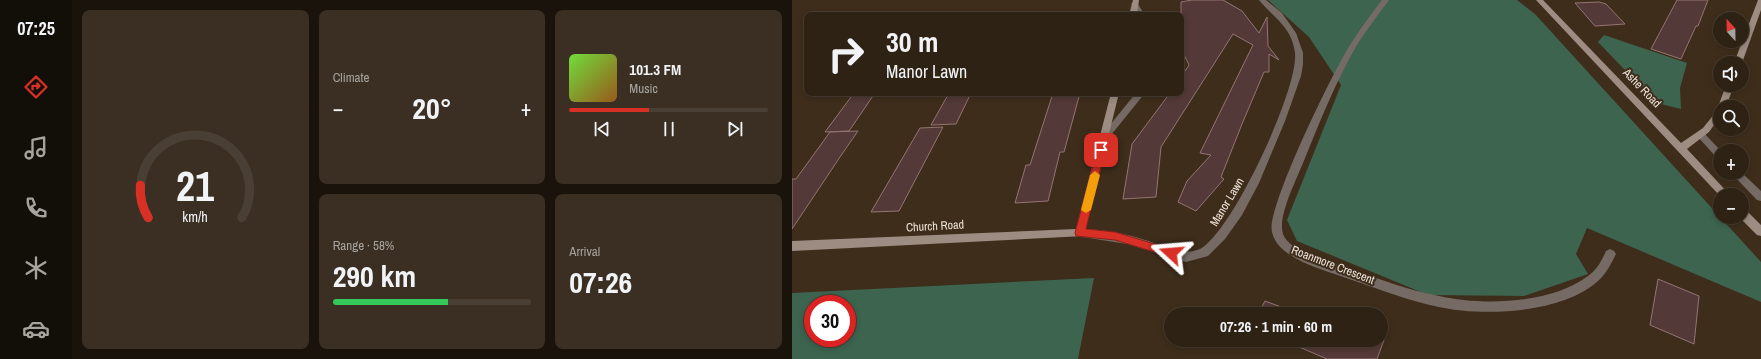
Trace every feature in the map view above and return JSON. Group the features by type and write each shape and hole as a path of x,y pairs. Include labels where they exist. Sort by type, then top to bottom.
{"street":[{"name":"Manor Lawn","path":"1080,233 1115,236 1190,257 1199,255 1212,248 1231,226 1255,181 1298,76 1300,63 1297,42 1290,28 1280,15 1262,0"},
{"name":"Roanmore Crescent","path":"1386,0 1364,27 1348,53 1282,201 1276,223 1277,233 1282,242 1294,251 1308,258 1348,273 1419,296 1452,304 1489,307 1530,303 1570,291 1592,279 1605,264 1610,254"},
{"name":"Ashe Road","path":"1539,0 1718,188"},
{"path":"1741,56 1758,13 1761,0"},
{"path":"1134,12 1136,2"},
{"path":"1136,2 1140,12"},
{"path":"1080,233 1113,96"},
{"path":"1104,138 1139,96"},
{"path":"1681,148 1700,135 1713,122"},
{"path":"1700,135 1713,149"},
{"path":"1743,180 1761,197"},
{"path":"1749,220 1761,232"},
{"name":"Church Road","path":"792,246 1080,233"}],"green space":[{"path":"1268,0 1517,0 1535,14 1713,209 1713,224 1726,224 1761,262 1761,302 1587,228 1576,254 1588,274 1524,296 1428,295 1297,241 1287,220 1341,85 1309,37"},
{"path":"1604,35 1687,63 1680,88 1681,109 1661,104 1646,92 1598,42"},
{"path":"1094,278 1078,359 792,359 792,293"}],"building":[{"path":"1192,0 1223,0 1242,11 1259,33 1267,17 1268,46 1279,60 1269,54 1269,72 1264,72 1242,124 1221,177 1224,179 1196,211 1178,202 1187,181 1211,155 1200,153 1253,45 1233,34 1161,147 1156,197 1123,199 1132,144 1168,96 1184,96 1184,72 1189,65 1184,54 1184,12 1181,12 1181,2"},
{"path":"1677,0 1708,0 1698,26 1696,26 1681,59 1651,49"},
{"path":"1599,2 1606,4 1625,24 1595,26 1575,3"},
{"path":"852,96 873,96 849,131 825,132"},
{"path":"947,96 970,96 956,124 931,125"},
{"path":"1052,96 1079,96 1064,152 1060,152 1048,201 1015,203 1026,165 1030,165"},
{"path":"943,127 899,211 871,212 920,128"},
{"path":"858,131 792,229 792,179 796,179 830,132"},
{"path":"1658,279 1699,296 1694,344 1650,325"},
{"path":"1265,301 1281,307 1262,307"},
{"path":"1299,347 1381,347 1377,359 1327,359"}],"slow traffic":[{"path":"1086,210 1095,175"}],"route":[{"path":"1101,150 1080,233 1115,236 1171,253"}]}
